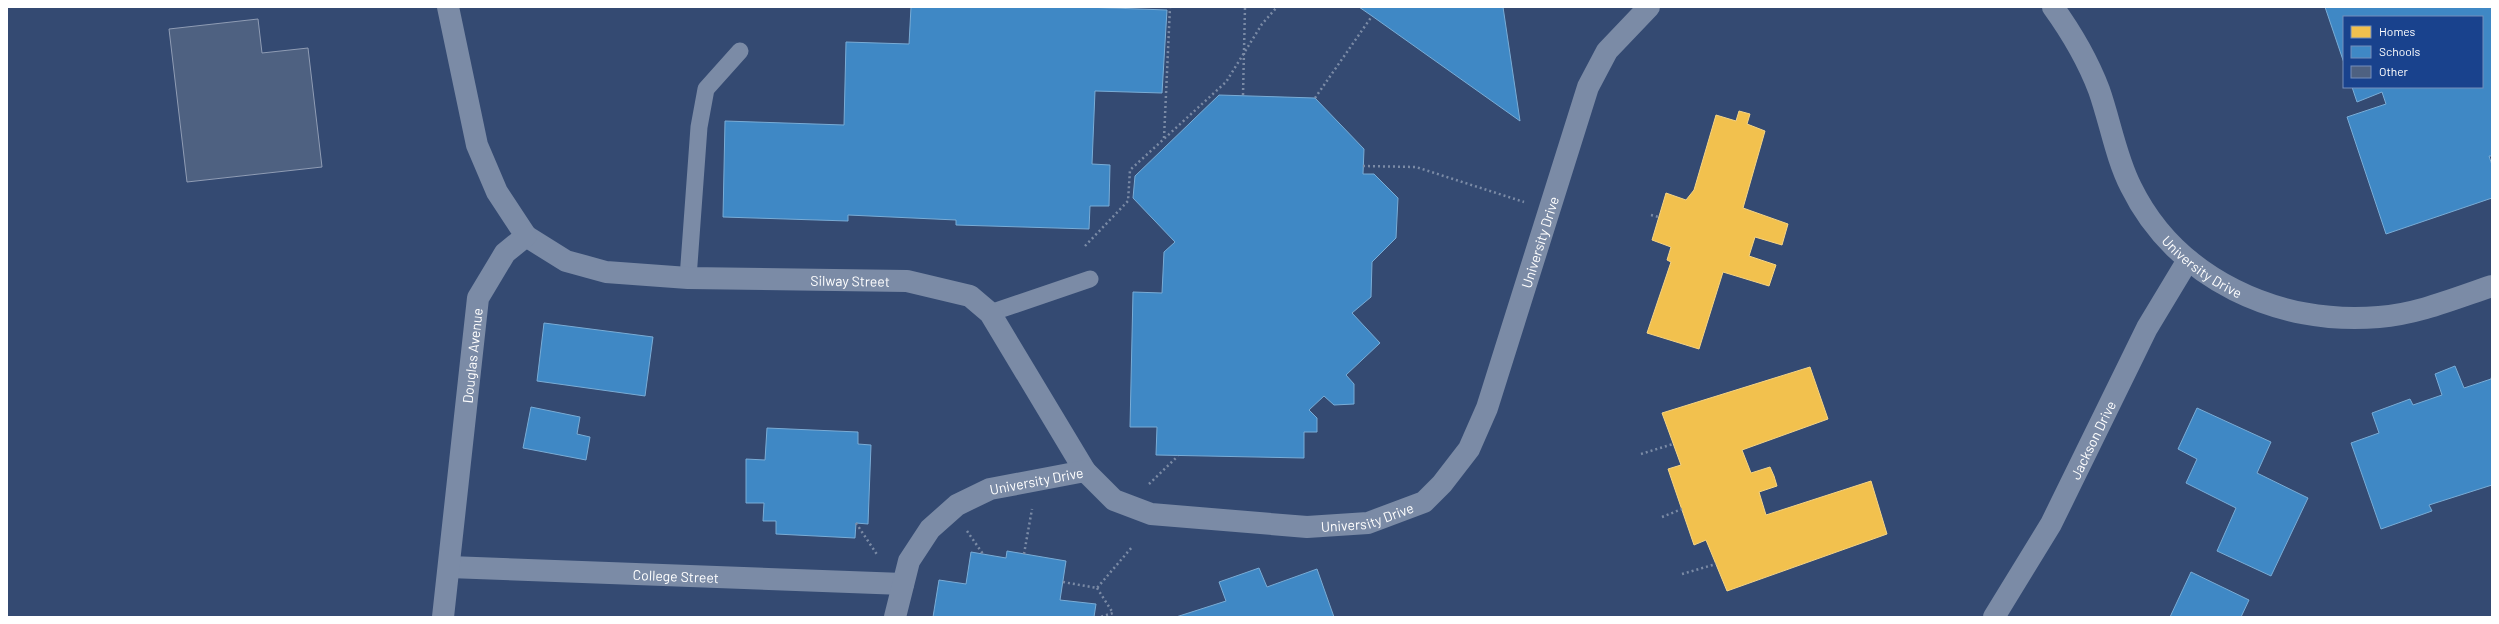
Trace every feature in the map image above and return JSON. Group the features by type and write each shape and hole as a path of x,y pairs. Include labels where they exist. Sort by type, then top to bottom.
{"street":[{"path":"448,7 477,145 497,192 526,236"},
{"name":"University Drive","path":"895,617 909,561 930,529 957,506 990,489 1085,471 1114,500 1151,514 1308,527 1368,523 1424,502 1442,484 1469,449 1487,408 1588,87 1607,51 1649,7"},
{"name":"University Drive","path":"2053,7 2068,29 2098,89 2130,186 2155,227 2176,250 2224,285 2267,306 2300,314 2338,318 2380,317 2428,307 2492,286"},
{"name":"Silway Street","path":"526,236 566,261 606,272 688,278 906,280 970,296 990,313 1085,471"},
{"name":"Douglas Avenue","path":"443,617 450,567 478,298 505,253 526,236"},
{"name":"Jackson Drive","path":"1994,617 2051,524 2147,328 2188,260"},
{"name":"College Street","path":"450,567 903,584"}],"lane":[{"path":"688,278 699,127 706,89 740,50"},
{"path":"990,313 1090,279"}],"path":[{"path":"1164,139 1170,7"},
{"path":"1242,96 1245,7"},
{"path":"1085,246 1128,201 1130,170 1226,82 1262,24 1277,7"},
{"path":"1315,98 1372,16"},
{"path":"1363,166 1416,167 1525,203"},
{"path":"1651,215 1659,216"},
{"path":"1641,454 1673,444"},
{"path":"1146,486 1178,456"},
{"path":"1662,517 1682,509"},
{"path":"1024,554 1032,510"},
{"path":"856,523 882,562"},
{"path":"965,527 983,554"},
{"path":"1097,588 1132,547"},
{"path":"1682,574 1716,564"},
{"path":"1063,582 1097,588 1113,613 1100,617"}],"building: Homes":[{"path":"1739,111 1750,114 1747,124 1765,131 1743,208 1788,224 1782,245 1755,237 1749,256 1776,265 1769,286 1723,272 1699,349 1647,333 1671,262 1667,260 1671,247 1652,240 1666,193 1686,200 1694,190 1716,115 1736,121"},
{"path":"1810,367 1828,419 1742,450 1751,473 1770,467 1774,476 1777,486 1759,492 1766,515 1871,481 1887,534 1727,591 1706,540 1694,545 1668,469 1681,465 1662,413"}],"building: Schools":[{"path":"911,7 1084,7 1167,10 1162,93 1095,91 1092,164 1110,165 1109,206 1090,206 1089,229 956,225 956,220 848,215 848,221 723,217 725,121 844,125 846,42 909,44"},
{"path":"1359,7 1503,7 1520,121 1372,16"},
{"path":"2325,7 2492,7 2492,156 2489,156 2492,165 2492,198 2386,234 2347,117 2386,104 2382,92 2357,102 2352,88 2483,88 2483,16 2343,16 2343,60"},
{"path":"1219,95 1315,98 1364,149 1363,174 1374,174 1398,198 1396,238 1372,262 1371,297 1352,313 1380,343 1346,375 1354,384 1354,404 1334,405 1324,396 1309,410 1317,418 1317,432 1304,432 1304,458 1156,455 1157,427 1130,427 1133,292 1162,293 1164,252 1175,242 1133,198 1135,176"},
{"path":"544,323 653,337 645,396 537,381"},
{"path":"2455,366 2464,388 2491,379 2492,375 2492,485 2429,505 2432,511 2381,529 2351,443 2379,433 2372,413 2410,399 2413,405 2442,395 2435,374"},
{"path":"531,407 580,417 577,434 590,437 586,460 523,448"},
{"path":"2197,408 2271,442 2257,473 2308,498 2271,576 2217,551 2236,508 2186,483 2197,459 2178,449"},
{"path":"767,428 858,432 858,444 871,445 868,524 856,523 855,538 776,534 776,521 763,521 764,503 746,503 746,459 765,460"},
{"path":"1007,551 1066,561 1060,600 1096,604 1094,617 933,617 939,580 966,584 971,552 1006,558"},
{"path":"1259,568 1267,587 1317,569 1334,617 1176,617 1226,601 1219,582"},
{"path":"2191,572 2249,600 2241,617 2170,617"}],"building: Other":[{"path":"258,19 262,53 308,48 322,167 187,182 169,29"}]}
